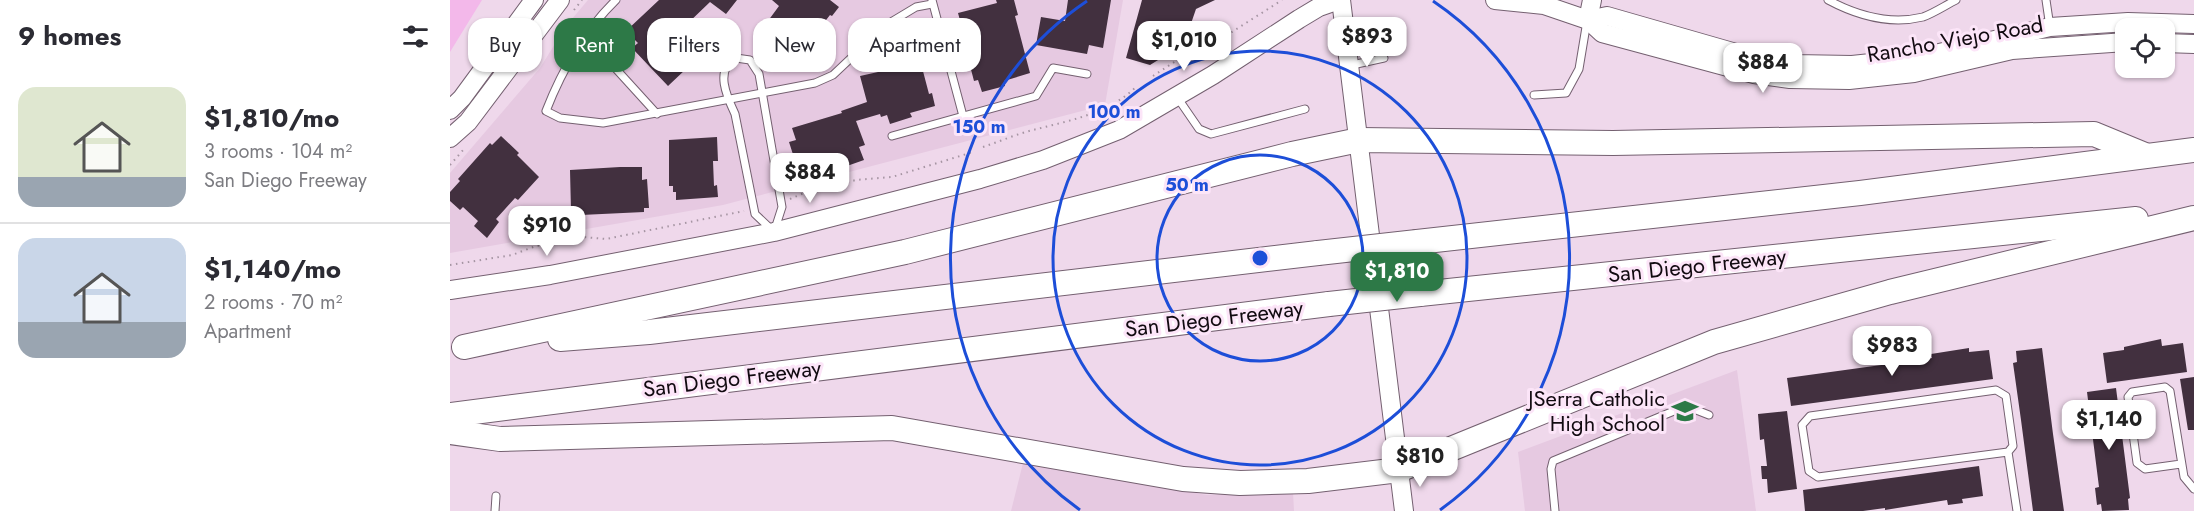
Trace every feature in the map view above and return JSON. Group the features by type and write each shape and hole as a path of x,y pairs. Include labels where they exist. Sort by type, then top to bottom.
{"highway":[{"path":"457,348 905,252 1281,157 1359,140 1613,143 2094,134 2145,155"},
{"path":"457,348 649,332 1860,192 2194,150"},
{"name":"San Diego Freeway","path":"450,415 1329,304 2194,213"},
{"path":"450,432 500,439 892,428 1172,477 1228,483 1308,481 1399,470 1714,342 1890,292 2194,218"}],"main road":[{"path":"450,110 462,98 534,0"},
{"path":"450,138 468,122 560,0"},
{"path":"450,290 550,275 774,232 980,179 1042,160 1119,130 1177,97 1319,7 1340,0 1404,511"},
{"name":"Rancho Viejo Road","path":"1495,0 1544,5 1588,20 1602,33 1754,74 1790,79 1849,80 1914,74 2012,50 2115,43"},
{"path":"1588,20 1592,0"},
{"name":"Rancho Viejo Road","path":"1588,20 1606,15 1757,59 1794,64 1852,65 1918,58 2050,27 2128,22 2194,24"},
{"path":"2050,27 2054,46"},
{"path":"2175,43 2194,44"}],"lane":[{"path":"601,18 616,0"},
{"path":"1828,0 1850,11 1887,20 1923,16 1956,0"},
{"path":"2046,0 2050,27"},
{"path":"563,72 546,111 560,118 603,123 657,114 815,83 833,75 886,25 916,7 932,2 963,116"},
{"path":"1534,95 1566,93 1579,69 1588,20"},
{"path":"736,58 750,60 759,74 763,93 782,203 774,232 755,214 735,114 728,99 723,78 724,70 729,62 736,58"},
{"path":"1349,66 1384,58"},
{"path":"892,136 1036,96 1053,68 1087,74"},
{"path":"619,72 657,114"},
{"path":"1177,97 1198,129 1211,134 1305,110"},
{"path":"2181,464 2145,469 2137,463 2128,397 2132,392 2165,387 2170,391 2184,477 2194,489"},
{"path":"2008,452 1818,477 1809,471 1802,425 1810,416 1996,390 2006,396 2013,446 2008,452 2017,511"},
{"path":"1556,511 1552,461 1686,406 1709,415"},
{"path":"495,511 496,496"}],"path":[{"path":"1153,76 1191,51 1221,39 1282,0"},
{"path":"983,147 1035,129 1080,118 1125,97 1136,87"},
{"path":"782,203 804,194 856,180 892,177 973,152"},
{"path":"450,265 512,255 536,246 583,237 606,238 754,210"}],"shaded area":[{"path":"450,0 482,0 471,18 468,18 468,23 450,52"},
{"path":"588,0 1123,0 1105,105 723,205 450,253 450,173 537,72 542,72 542,65 554,45 554,72 635,72 635,18 573,18"},
{"name":"JSerra Catholic High School","path":"1737,370 1756,511 1525,511 1518,452"},
{"path":"1023,463 1207,495 1293,492 1294,511 1011,511"}],"building":[{"path":"659,0 737,0 726,14 710,2 693,18 647,18 647,64 635,51 635,46 638,43 635,40 635,23"},
{"path":"772,0 830,0 839,7 828,18 770,18 779,6"},
{"path":"996,0 1014,0 1018,15 1015,16 1030,73 1004,81 1005,86 982,92 978,80 974,81 972,72 981,72 981,18 959,18 958,13 997,3"},
{"path":"1068,0 1111,0 1103,48 1089,45 1087,54 1036,45 1041,17 1065,21"},
{"path":"1142,0 1215,0 1196,9 1184,44 1150,65 1126,58"},
{"path":"655,72 683,72 668,86"},
{"path":"878,72 923,72 935,106 910,113 912,117 890,124 887,115 881,117 880,114 856,121 865,145 859,147 864,160 810,179 806,168 798,170 789,142 796,140 792,128 842,113 841,111 867,102 860,76"},
{"path":"501,136 539,177 496,219 499,222 487,238 474,226 478,221 463,207 460,210 450,201 450,192 460,181 458,179 490,143 492,145"},
{"path":"717,137 718,161 713,161 714,186 717,185 718,197 676,200 673,186 669,186 669,140"},
{"path":"642,167 642,180 647,179 649,208 644,208 644,212 581,215 581,211 571,211 570,170"},
{"path":"2161,339 2162,346 2183,343 2187,372 2107,383 2103,353 2124,350 2124,347"},
{"path":"1969,348 1969,352 1989,350 1993,379 1791,406 1787,378 1932,358 1931,354"},
{"path":"2042,348 2064,511 2033,511 2013,363 2017,362 2016,351"},
{"path":"2194,377 2194,430 2188,430 2180,379"},
{"path":"2116,388 2130,498 2128,499 2129,510 2102,511 2101,504 2097,505 2095,488 2099,487 2087,392"},
{"path":"1787,411 1797,489 1768,493 1767,479 1762,479 1761,466 1767,466 1764,439 1760,440 1758,414"},
{"path":"1979,466 1983,496 1962,499 1963,503 1948,505 1947,500 1885,510 1885,508 1863,511 1805,511 1803,490"}],"place":[{"name":"JSerra Catholic High School","path":"1685,411"}]}
